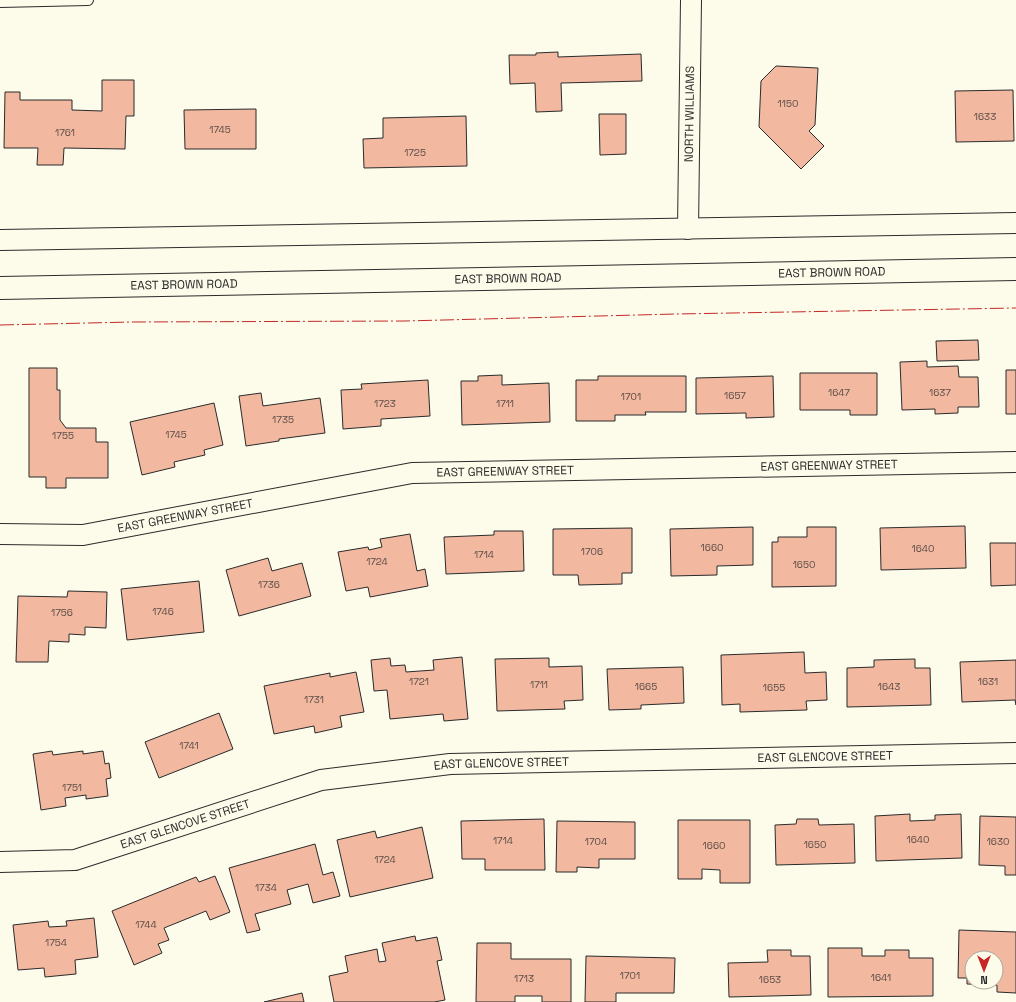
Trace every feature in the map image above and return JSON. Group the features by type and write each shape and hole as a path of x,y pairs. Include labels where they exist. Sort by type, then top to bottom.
{"main road":[{"name":"EAST BROWN ROAD","path":"0,288 1016,269"}],"street":[{"name":"NORTH WILLIAMS","path":"688,229 691,0"},
{"path":"0,240 1016,223"},
{"name":"EAST GREENWAY STREET","path":"0,534 83,535 412,473 1016,462"},
{"name":"EAST GLENCOVE STREET","path":"0,862 75,860 321,780 450,764 1016,753"}],"lane":[{"path":"0,2 88,0"}],"building":[{"path":"558,52 558,57 641,54 642,81 561,83 562,111 536,112 535,83 510,84 509,55 536,55 536,53"},
{"path":"776,66 818,68 815,125 809,131 824,146 801,169 759,127 761,81"},
{"path":"102,80 134,80 134,116 126,116 125,149 64,148 63,165 37,165 38,148 4,148 5,92 20,92 20,100 72,100 72,110 102,111"},
{"path":"1013,90 1014,141 956,142 955,91"},
{"path":"256,109 256,149 185,149 184,110"},
{"path":"599,114 626,114 626,154 600,155"},
{"path":"466,116 467,166 364,168 363,139 383,138 383,118"},
{"path":"978,340 979,360 937,361 936,341"},
{"path":"927,361 927,367 958,366 959,377 978,377 979,407 958,407 958,413 935,414 935,409 902,410 900,362"},
{"path":"29,368 57,368 57,390 60,390 60,420 66,428 96,428 96,442 108,442 108,478 66,478 66,488 46,488 46,477 29,477"},
{"path":"1006,370 1016,370 1016,414 1006,414"},
{"path":"800,373 877,373 877,415 850,415 850,410 800,410"},
{"path":"502,375 502,385 549,383 550,422 462,425 461,381 478,381 478,376"},
{"path":"598,376 686,376 686,412 645,412 646,415 615,415 615,421 576,421 576,380 598,380"},
{"path":"773,376 774,417 746,418 746,413 696,414 696,378"},
{"path":"428,380 430,416 381,419 381,426 343,429 341,390 362,389 361,384"},
{"path":"261,393 263,406 320,398 325,433 279,439 279,441 246,446 239,396"},
{"path":"214,403 223,445 204,450 205,455 174,462 175,467 142,475 130,422"},
{"path":"965,526 966,568 881,570 880,528"},
{"path":"753,527 753,565 717,566 717,575 671,576 670,529"},
{"path":"807,527 836,527 836,586 772,587 772,542 778,542 778,537 807,537"},
{"path":"632,528 632,573 622,573 622,584 579,585 578,575 553,575 553,529"},
{"path":"494,531 523,531 524,571 446,574 444,537 494,535"},
{"path":"410,534 417,571 425,569 428,586 370,597 368,587 346,591 338,552 368,547 369,550 382,547 380,539"},
{"path":"990,543 1016,543 1016,585 991,586"},
{"path":"268,558 272,571 302,563 311,596 239,616 226,570"},
{"path":"199,581 204,632 127,640 121,589"},
{"path":"68,591 107,592 106,628 85,627 85,635 69,634 69,642 49,641 48,662 16,662 18,596 67,597"},
{"path":"804,652 805,673 826,672 827,700 806,701 807,710 740,712 740,704 722,705 721,655"},
{"path":"462,657 468,719 444,721 443,714 390,719 387,690 374,691 371,660 390,658 391,666 405,665 406,672 434,670 433,660"},
{"path":"549,658 549,667 582,666 583,700 564,701 565,709 497,711 495,659"},
{"path":"915,659 915,668 930,668 931,705 847,707 847,668 874,667 874,660"},
{"path":"1016,660 1016,705 1015,700 962,702 960,662"},
{"path":"683,667 684,703 641,705 641,709 609,710 607,669"},
{"path":"356,672 364,712 340,716 342,727 315,733 314,726 274,734 264,686 330,673 330,677"},
{"path":"219,713 233,749 159,778 145,742"},
{"path":"52,751 53,755 83,751 83,754 103,751 105,764 109,763 111,778 106,779 108,796 86,799 86,795 65,798 66,806 41,810 33,754"},
{"path":"910,814 910,821 935,820 935,815 961,814 962,858 876,861 875,816"},
{"path":"980,816 1016,817 1016,875 1005,875 1005,866 979,865"},
{"path":"544,819 545,870 485,870 485,859 462,859 461,821"},
{"path":"797,819 818,819 819,825 854,824 855,863 776,865 775,825 796,824"},
{"path":"678,820 750,820 750,883 720,883 720,870 702,869 702,879 678,879"},
{"path":"557,821 635,822 635,859 599,859 599,868 577,867 577,872 556,872"},
{"path":"422,827 433,878 350,897 337,840 375,831 377,838"},
{"path":"315,844 323,875 333,872 340,896 313,903 308,884 287,890 291,904 255,914 260,930 247,933 229,868"},
{"path":"215,876 230,912 210,920 206,911 164,928 169,940 158,944 162,953 134,965 112,911 196,877 199,882"},
{"path":"94,918 98,957 75,960 76,974 45,977 44,968 18,970 13,925 48,921 49,927 67,926 66,921"},
{"path":"959,930 1016,932 1016,993 997,992 997,990 1004,990 1004,950 964,950 964,978 958,978"},
{"path":"415,936 416,941 437,937 442,960 437,961 445,1000 434,1002 334,1002 329,976 348,972 345,956 377,949 379,962 386,961 382,943"},
{"path":"477,943 511,943 511,959 571,959 571,1002 542,1002 542,996 515,996 515,1002 476,1002"},
{"path":"828,948 862,948 862,956 885,956 885,950 909,950 909,958 933,958 933,996 828,997"},
{"path":"767,950 791,950 791,956 810,956 811,995 729,997 728,963 768,962"},
{"path":"586,956 675,958 674,993 616,993 616,1002 585,1002"},
{"path":"302,993 304,1002 264,1002"}],"power":[{"path":"0,325 132,322 405,321 676,314 1016,308"}]}
